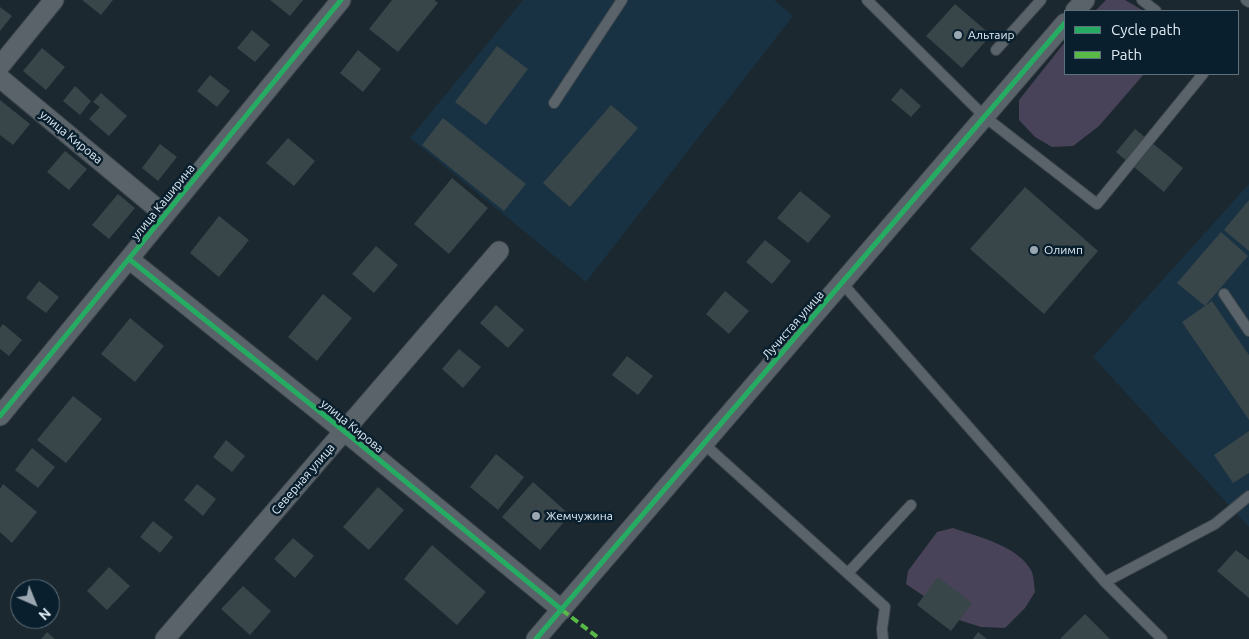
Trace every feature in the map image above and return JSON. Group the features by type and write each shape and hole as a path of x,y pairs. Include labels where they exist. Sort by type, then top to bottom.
{"street":[{"path":"0,66 54,0"},
{"name":"улица Каширина","path":"0,416 341,0"},
{"path":"1076,10 1085,0"},
{"name":"Лучистая улица","path":"536,639 1064,24"},
{"name":"улица Кирова","path":"0,78 165,215"},
{"name":"Северная улица","path":"165,639 499,251"},
{"name":"улица Кирова","path":"129,259 562,610"}],"lane":[{"path":"554,103 622,0"},
{"path":"867,0 985,117 1097,204 1202,75"},
{"path":"996,50 1041,0"},
{"path":"1142,0 1155,10"},
{"path":"842,283 1105,582 1162,639"},
{"path":"1224,294 1249,331"},
{"path":"704,444 885,606 882,629 883,639"},
{"path":"1105,582 1215,524 1249,496"},
{"path":"848,573 910,505"}],"shaded area":[{"path":"523,0 774,0 793,16 586,282 410,138"},
{"path":"1106,0 1125,0 1142,10 1096,10"},
{"path":"1064,43 1064,75 1143,75 1099,126 1073,146 1052,147 1035,137 1019,120 1019,100"},
{"path":"1249,184 1249,527 1093,357"},
{"path":"953,528 1008,549 1018,555 1032,572 1035,592 1025,608 1005,628 981,627 959,620 906,584 908,571 937,532"}],"building":[{"path":"82,0 113,0 101,15"},
{"path":"270,0 303,0 290,16"},
{"path":"392,0 434,0 438,3 398,52 369,29"},
{"name":"Альтаир","path":"955,4 991,35 962,68 926,36"},
{"path":"0,7 12,16 0,31"},
{"path":"252,30 270,45 255,62 237,48"},
{"path":"497,46 528,69 486,125 455,102"},
{"path":"42,48 65,67 46,90 23,71"},
{"path":"358,50 381,69 363,92 340,73"},
{"path":"210,75 230,91 217,107 197,91"},
{"path":"75,86 91,101 80,115 63,101"},
{"path":"901,88 921,106 911,117 891,100"},
{"path":"101,93 127,116 109,136 89,119 100,107 93,102"},
{"path":"0,100 30,124 13,145 0,135"},
{"path":"611,105 638,128 570,207 543,183"},
{"path":"443,118 526,184 504,211 422,145"},
{"path":"1135,129 1183,168 1164,192 1116,152"},
{"path":"288,138 315,161 294,186 266,163"},
{"path":"160,144 177,157 158,181 142,168"},
{"path":"65,151 87,169 69,190 47,172"},
{"path":"452,178 488,208 449,254 414,224"},
{"name":"Олимп","path":"1025,187 1098,251 1044,314 970,249"},
{"path":"800,191 831,216 808,243 777,218"},
{"path":"118,194 135,208 109,239 92,225"},
{"path":"1249,200 1249,251 1224,230"},
{"path":"219,216 249,240 219,277 190,253"},
{"path":"1221,232 1248,256 1205,306 1177,283"},
{"path":"765,240 791,261 772,284 746,262"},
{"path":"376,246 398,265 374,293 352,274"},
{"path":"39,281 59,297 46,313 26,298"},
{"path":"725,291 749,311 729,334 706,314"},
{"path":"323,294 352,318 317,361 288,337"},
{"path":"1212,301 1249,355 1249,420 1182,322"},
{"path":"496,305 524,330 508,348 480,323"},
{"path":"130,318 164,346 135,382 101,354"},
{"path":"3,324 22,340 9,356 0,349 0,328"},
{"path":"459,349 481,367 463,388 442,369"},
{"path":"627,356 653,376 638,395 612,375"},
{"path":"73,396 102,419 66,463 37,440"},
{"path":"1249,431 1249,473 1233,483 1214,455"},
{"path":"226,440 245,456 232,472 213,457"},
{"path":"32,448 55,467 38,488 15,470"},
{"path":"496,454 524,477 498,510 470,487"},
{"name":"Жемчужина","path":"533,482 570,515 540,550 502,517"},
{"path":"3,484 37,512 12,543 0,532 0,489"},
{"path":"197,484 216,499 203,516 184,500"},
{"path":"378,487 404,510 369,550 343,527"},
{"path":"153,521 173,537 160,553 140,537"},
{"path":"293,538 314,556 295,578 274,559"},
{"path":"432,545 486,592 457,625 404,579"},
{"path":"1236,550 1249,560 1249,598 1217,571"},
{"path":"109,567 130,586 107,610 87,591"},
{"path":"938,577 972,603 951,631 917,605"},
{"path":"243,586 271,611 250,635 221,609"},
{"path":"1085,614 1110,639 1060,639"},
{"path":"47,632 55,639 41,639"},
{"path":"978,632 987,639 973,639"}],"marked path":[{"path":"562,610 600,639"}],"cycle path":[{"path":"0,416 341,0"},
{"path":"536,639 1064,24"},
{"path":"129,259 344,431 562,610"}],"place":[{"name":"Альтаир","path":"958,35"},
{"name":"Олимп","path":"1034,250"},
{"name":"Жемчужина","path":"536,516"}]}
